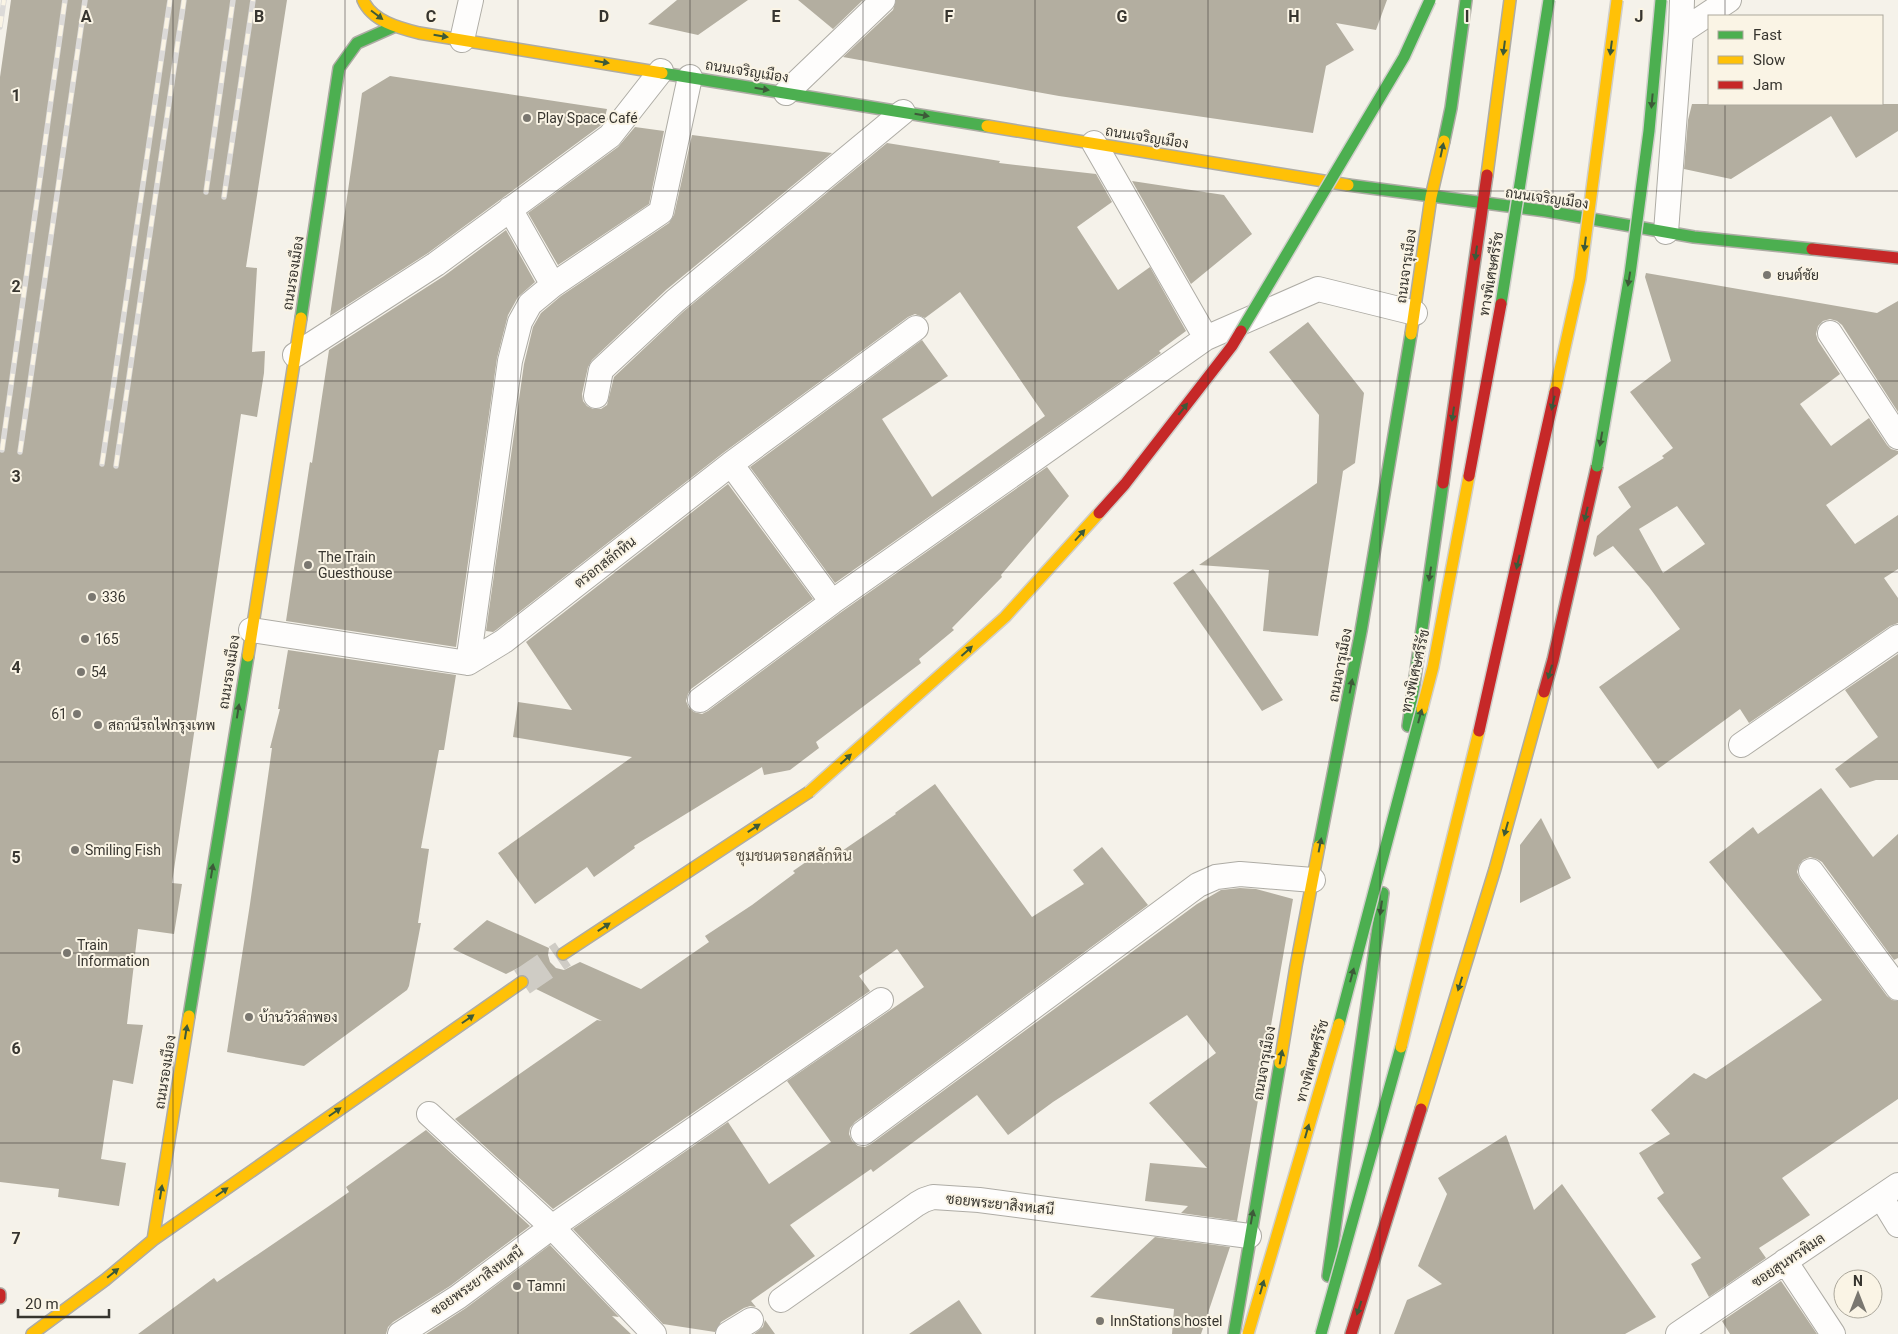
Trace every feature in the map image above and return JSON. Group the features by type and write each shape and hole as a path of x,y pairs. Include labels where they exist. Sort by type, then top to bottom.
{"main road":[{"path":"363,0 366,7 393,27"},
{"path":"563,954 809,792 1005,617 1131,477 1232,346 1404,57 1430,0"},
{"name":"ถนนจารุเมือง","path":"1234,1334 1249,1236 1313,880 1361,631 1415,313 1431,197 1450,108 1466,0"},
{"path":"1320,1334 1483,204 1510,0"},
{"name":"ทางพิเศษศรีรัช","path":"1248,1334 1342,1013 1433,667 1508,269 1548,0"},
{"path":"1320,1334 1406,1028 1491,683 1580,280 1617,0"},
{"path":"1351,1334 1495,869 1553,660 1597,466 1630,274 1649,131 1661,0"},
{"name":"ถนนเจริญเมือง","path":"393,27 1094,144 1431,197 1546,211 1694,237 1898,258"},
{"name":"ถนนรองเมือง","path":"154,1240 295,356 338,68 357,43 393,27"},
{"path":"32,1334 105,1280 154,1240 522,982"}],"street":[{"path":"462,40 471,0"},
{"path":"786,93 883,0"},
{"path":"1666,232 1682,0"},
{"path":"1681,32 1729,0"},
{"path":"295,356 436,264 610,136 661,72"},
{"path":"251,630 468,663 510,360 520,322 530,304 553,285 661,212 690,76"},
{"path":"596,396 601,370 675,301 903,112"},
{"path":"1094,144 1206,338"},
{"path":"510,210 553,285"},
{"path":"700,700 832,602 1206,338 1318,288 1415,313"},
{"name":"ตรอกสลักหิน","path":"468,663 504,642 731,464 916,328"},
{"path":"1830,333 1898,437"},
{"path":"731,464 832,602"},
{"path":"1741,745 1898,637"},
{"path":"1811,871 1898,988"},
{"path":"863,1133 1198,885 1216,877 1240,874 1313,880"},
{"name":"ซอยพระยาสิงหเสนี","path":"400,1334 458,1297 552,1227 881,1000"},
{"path":"429,1114 552,1227 654,1334"},
{"path":"1889,1191 1898,1225"},
{"name":"ซอยสุนทรพิมล","path":"1678,1334 1705,1326 1785,1261 1889,1191"},
{"name":"ซอยพระยาสิงหเสนี","path":"781,1300 924,1200 933,1197 979,1200 1249,1236"},
{"path":"1785,1261 1833,1334"},
{"path":"728,1334 751,1320"}],"building":[{"name":"สถานีรถไฟกรุงเทพ","path":"11,0 287,0 246,267 257,268 252,352 265,351 264,373 257,417 241,414 172,883 182,884 174,934 138,929 127,1024 143,1025 133,1084 113,1080 101,1159 126,1163 119,1206 58,1197 59,1189 0,1182 0,77"},
{"path":"677,0 748,0 698,35 648,24"},
{"path":"798,0 863,0 833,29"},
{"path":"896,0 1387,0 1376,30 1336,23 1354,50 1326,66 1313,133 1059,96 843,57 893,10"},
{"path":"390,76 607,109 604,121 600,126 428,253 330,316 362,93"},
{"path":"1692,104 1898,104 1898,131 1856,158 1831,116 1731,179 1684,169 1688,120"},
{"path":"635,127 664,131 649,204 558,265 528,213 618,147"},
{"path":"692,135 832,153 666,290 592,360 588,367 582,394 583,401 593,409 601,409 607,405 614,377 684,311 887,143 1000,161 999,163 1096,174 1112,202 1077,227 1118,290 1150,267 1186,331 1139,369 835,583 750,467 922,340 948,376 882,419 932,497 1045,416 960,292 925,318 915,314 908,317 723,453 496,630 493,632 486,631 524,364 533,327 541,313 561,296 669,223 674,215"},
{"path":"1132,181 1224,195 1252,234 1191,284"},
{"path":"506,230 535,282 518,297 508,315 497,358 456,647 286,621 329,350 444,276"},
{"path":"1646,273 1877,313 1898,301 1898,412 1842,325 1830,319 1823,321 1818,326 1816,334 1818,341 1840,374 1800,404 1831,446 1869,418 1887,445 1891,449 1898,451 1898,454 1826,505 1855,544 1898,515 1898,569 1884,578 1898,598 1898,623 1890,626 1749,723 1740,709 1658,769 1599,687 1680,629 1649,587 1613,546 1595,557 1593,554 1597,536 1631,507 1618,487 1664,458 1662,456 1673,448 1630,392 1671,361 1645,277","holes":["1677,506 1705,544 1663,573 1639,529"]},
{"path":"1308,322 1364,393 1355,463 1343,471 1318,636 1263,631 1269,570 1199,565 1317,483 1319,415 1269,352"},
{"path":"1047,467 1069,496 1001,575 1002,577 952,628 954,630 919,659 921,663 816,742 819,748 790,770 764,775 762,767 634,846 635,848 594,877 587,867 535,904 498,853 632,757 513,737 518,702 572,710 526,642 728,484 813,599 691,689 686,701 689,708 694,712 702,714 840,613"},
{"path":"1193,569 1283,700 1262,711 1173,583"},
{"path":"288,650 456,675 444,750 439,750 421,848 429,849 418,923 421,923 409,986 407,990 304,1066 227,1052 250,904 272,748 270,748 280,709 278,709"},
{"path":"1898,654 1898,780 1876,780 1850,788 1835,769 1878,737 1845,690"},
{"path":"935,784 1032,917 1084,884 1073,870 1102,847 1148,905 855,1122 850,1128 849,1134 852,1141 858,1146 865,1147 871,1144 1197,904 1221,890 1256,889 1293,899 1237,1221 1181,1213 1188,1206 1145,1201 1150,1163 1207,1168 1149,1103 1216,1053 1187,1015 1053,1102 1008,1135 977,1095 873,1172 871,1169 790,1225 815,1256 751,1301 756,1307 744,1308 721,1322 715,1332 663,1324 573,1229 728,1122 769,1184 831,1142 787,1081 924,987 897,949 859,976 870,991 553,1209 455,1119 597,1020 602,1021 536,989 537,980 529,968 520,967 506,974 453,949 487,920 549,948 550,962 556,968 564,970 580,962 641,989 709,942 705,936 752,905 795,873 793,871 816,855 823,864 896,814"},
{"path":"1821,788 1873,857 1898,834 1898,958 1894,960 1822,862 1810,857 1803,860 1797,872 1800,879 1887,996 1892,1000 1898,1001 1898,1099 1782,1178 1810,1215 1759,1248 1766,1258 1709,1297 1691,1264 1701,1258 1657,1198 1664,1193 1639,1153 1670,1134 1651,1110 1694,1073 1706,1079 1822,1000 1709,862 1753,827 1758,834"},
{"path":"1541,818 1571,878 1520,903 1520,845"},
{"path":"426,1130 530,1226 450,1286 393,1322 388,1327 386,1334 138,1334 214,1278 217,1282 349,1192 346,1187"},
{"path":"1506,1135 1534,1210 1562,1184 1656,1317 1625,1334 1394,1334 1407,1300 1442,1284 1418,1266 1447,1194 1438,1178"},
{"path":"1155,1237 1230,1247 1201,1334 1172,1334 1174,1309 1090,1297"},
{"path":"550,1245 619,1317 612,1316 631,1334 426,1334 466,1308"},
{"path":"1781,1281 1817,1334 1730,1334 1722,1321"},
{"path":"959,1300 982,1334 909,1334"},
{"path":"765,1320 775,1334 754,1334 763,1327"}],"tunnel":[{"path":"522,982 563,954"}],"railway":[{"path":"0,27 4,0"},
{"path":"2,450 65,0"},
{"path":"20,452 85,0"},
{"path":"102,464 170,0"},
{"path":"116,466 184,0"},
{"path":"206,192 233,0"},
{"path":"224,197 253,0"}],"traffic: fast":[{"path":"1241,331 1404,57 1430,0"},
{"path":"1444,141 1451,108 1466,0"},
{"path":"1501,304 1549,0"},
{"path":"1597,466 1630,274 1649,131 1661,0"},
{"path":"301,318 339,68 357,43 393,27"},
{"path":"662,73 987,126"},
{"path":"1348,185 1546,211 1694,237 1812,249"},
{"path":"1319,846 1361,631 1411,334"},
{"path":"1408,726 1443,483"},
{"path":"189,1016 248,656"},
{"path":"1339,1024 1422,709"},
{"path":"1328,1276 1383,893"},
{"path":"1321,1334 1401,1047"},
{"path":"1234,1334 1280,1063"}],"traffic: slow":[{"path":"363,0 367,7 379,18 395,26 419,33 662,73"},
{"path":"1487,175 1510,0"},
{"path":"1555,392 1580,279 1617,0"},
{"path":"987,126 1348,185"},
{"path":"1411,334 1431,197 1444,141"},
{"path":"248,656 301,318"},
{"path":"1422,709 1433,667 1469,476"},
{"path":"809,792 1005,617 1099,513"},
{"path":"1421,1109 1495,869 1544,692"},
{"path":"1401,1047 1479,731"},
{"path":"563,954 809,792"},
{"path":"1280,1063 1319,846"},
{"path":"153,1240 522,982"},
{"path":"32,1334 105,1280 153,1240 189,1016"},
{"path":"1248,1334 1339,1024"}],"traffic: jam":[{"path":"1443,483 1487,175"},
{"path":"1812,249 1898,258"},
{"path":"1469,476 1501,304"},
{"path":"1099,513 1125,484 1232,346 1241,331"},
{"path":"1479,731 1555,392"},
{"path":"1544,692 1597,466"},
{"path":"1351,1334 1421,1109"}],"place":[{"name":"Play Space Café","path":"527,118"},
{"name":"ยนต์ชัย","path":"1767,275"},
{"name":"The Train Guesthouse","path":"308,565"},
{"name":"336","path":"92,597"},
{"name":"165","path":"85,639"},
{"name":"54","path":"81,672"},
{"name":"61","path":"77,714"},
{"name":"สถานีรถไฟกรุงเทพ","path":"98,725"},
{"name":"Smiling Fish","path":"75,850"},
{"name":"Train Information","path":"67,953"},
{"name":"บ้านวัวลำพอง","path":"249,1017"},
{"name":"Tamni","path":"517,1286"},
{"name":"InnStations hostel","path":"1100,1321"}],"district":[{"name":"ชุมชนตรอกสลักหิน","path":"794,856"}]}
